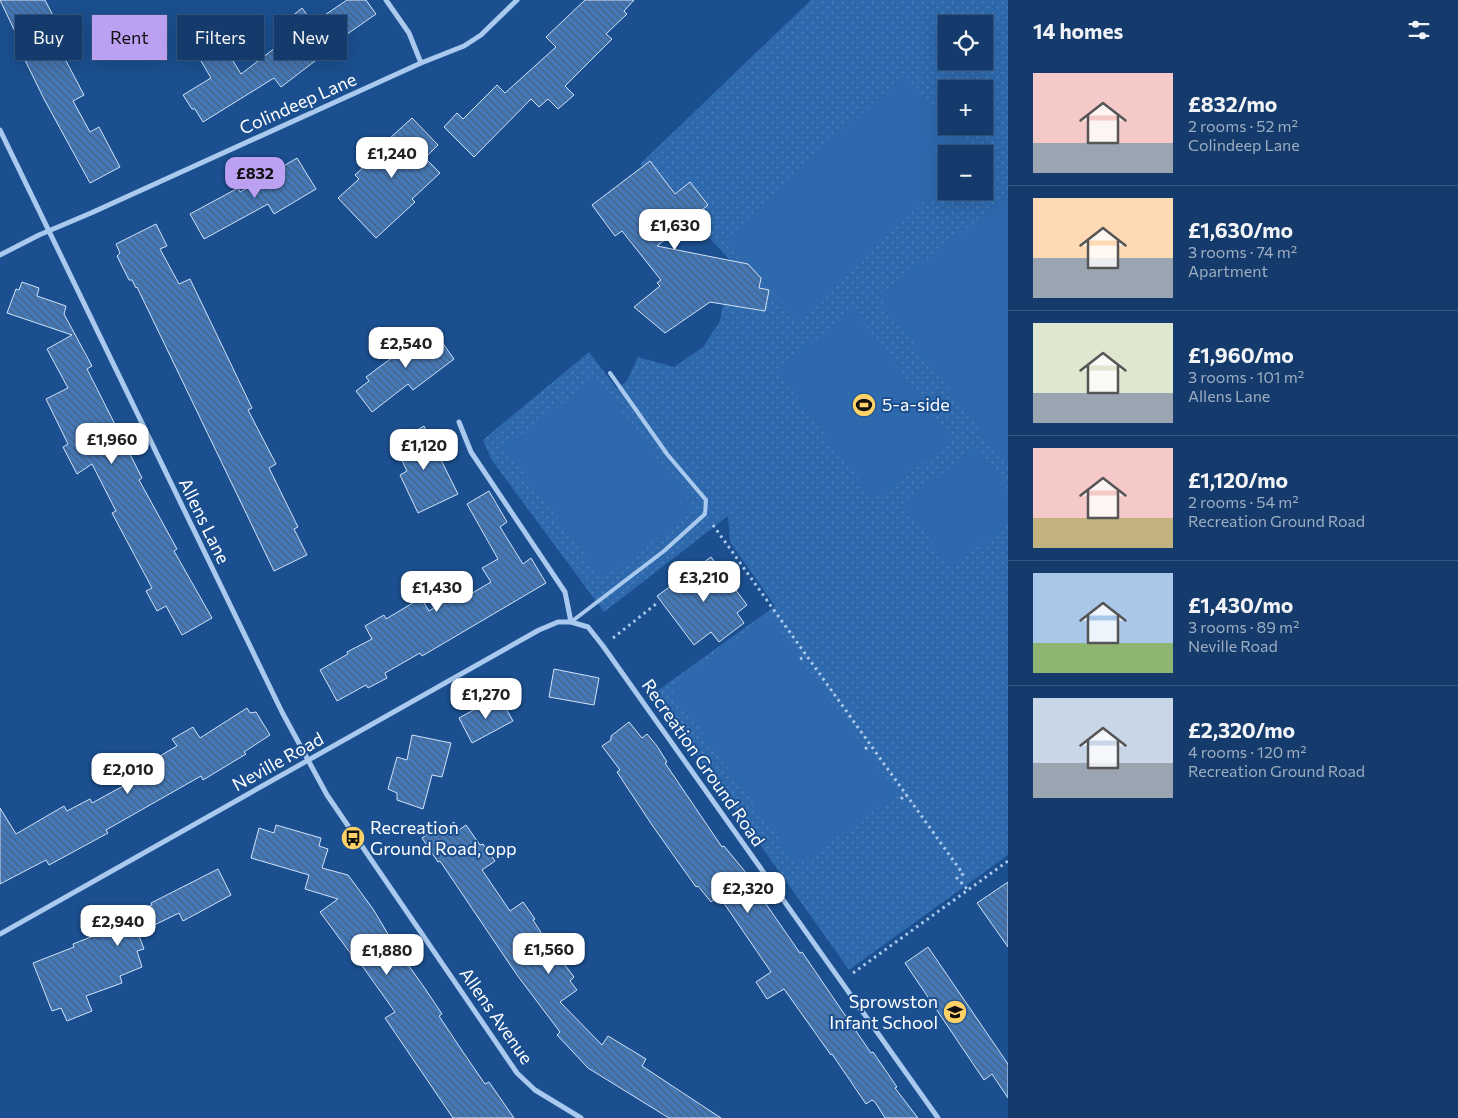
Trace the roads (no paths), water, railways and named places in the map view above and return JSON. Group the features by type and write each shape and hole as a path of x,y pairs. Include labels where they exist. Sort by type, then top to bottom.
{"street":[{"path":"386,0 409,33 421,63"},
{"name":"Colindeep Lane","path":"0,255 50,230 91,214 421,63 464,46 481,35 517,0"},
{"name":"Allens Lane","path":"0,130 282,712 309,760"},
{"path":"459,422 471,452 565,592 571,622"},
{"name":"Neville Road","path":"0,934 539,630 558,622 571,622"},
{"name":"Recreation Ground Road","path":"571,622 588,627 603,646 747,850 842,980 938,1118"},
{"name":"Allens Avenue","path":"309,760 327,795 517,1074 535,1090 581,1118"}],"lane":[{"path":"571,622 664,551 705,514 706,500 667,454 610,373"}],"place":[{"name":"5-a-side","path":"864,405"},
{"name":"Recreation Ground Road, opp","path":"353,838"},
{"name":"Sprowston Infant School","path":"955,1012"}]}
